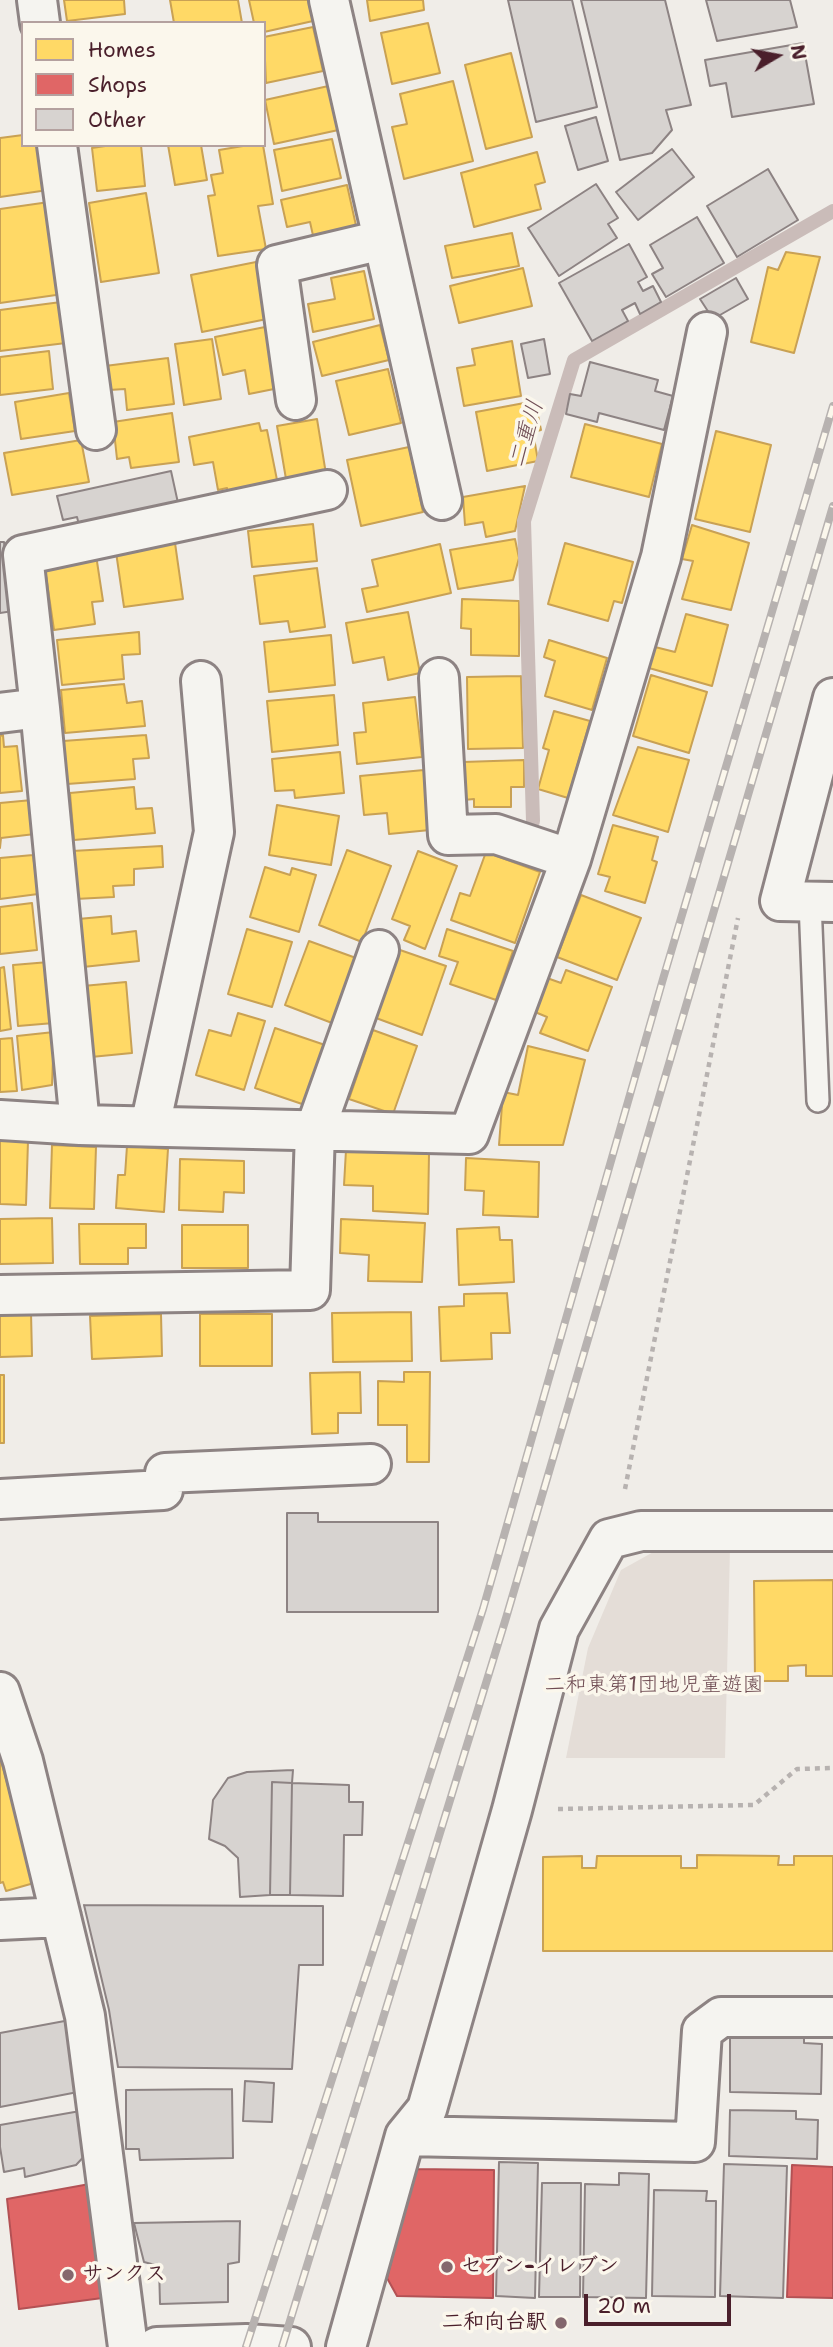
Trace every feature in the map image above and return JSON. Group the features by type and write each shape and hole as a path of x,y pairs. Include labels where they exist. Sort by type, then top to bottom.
{"street":[{"path":"37,0 40,21"},
{"path":"329,0 442,499"},
{"path":"57,147 96,430"},
{"path":"296,400 277,265 382,240"},
{"path":"0,1120 80,1125 470,1134 571,859 661,557 707,332"},
{"path":"80,1125 23,555 327,490"},
{"path":"439,678 448,835 496,834 571,859"},
{"path":"150,1126 214,832 201,681"},
{"path":"0,713 40,708"},
{"path":"808,902 832,709"},
{"path":"0,1295 310,1290 315,1130 379,950"},
{"path":"0,1499 163,1490 165,1473 371,1464"},
{"path":"346,2347 405,2136 427,2109 512,1810 559,1629 609,1539 641,1531 833,1531"},
{"path":"0,1692 23,1762 85,2017 128,2347"},
{"path":"0,1920 61,1917"},
{"path":"405,2136 695,2142 702,2031 721,2017 833,2017"},
{"path":"157,2347 246,2344 291,2347"}],"lane":[{"path":"808,902 824,1025 818,1101"}],"path":[{"path":"609,1539 622,1502 738,916 808,902"},
{"path":"512,1810 754,1804 797,1769 833,1768"}],"green space":[{"name":"二和東第1団地児童遊園","path":"730,1548 725,1758 566,1758 588,1648 621,1570 657,1550"}],"building: Homes":[{"path":"64,0 124,0 125,14 67,21"},
{"path":"170,0 238,0 242,21 174,21"},
{"path":"249,0 308,0 313,21 266,32 266,21 254,21"},
{"path":"367,0 423,0 424,10 370,21"},
{"path":"428,23 440,73 392,84 381,33"},
{"path":"313,27 323,71 266,83 266,37"},
{"path":"511,53 532,137 486,149 465,65"},
{"path":"453,81 473,161 404,179 392,127 407,124 400,94"},
{"path":"333,85 343,129 274,144 266,100"},
{"path":"21,135 21,147 41,147 48,190 0,197 0,138"},
{"path":"332,139 341,178 282,191 274,150"},
{"path":"141,147 145,186 97,191 92,148"},
{"path":"168,147 201,147 207,180 175,185"},
{"path":"263,147 273,204 258,206 266,249 218,256 208,196 215,195 211,175 223,173 219,150"},
{"path":"537,152 545,182 535,185 541,209 474,227 461,173"},
{"path":"347,185 357,230 314,240 310,222 287,227 281,200"},
{"path":"146,193 159,273 101,282 89,203"},
{"path":"49,202 63,294 0,303 0,209"},
{"path":"512,233 519,266 452,278 445,246"},
{"path":"786,252 820,257 794,353 751,342 768,267 778,270"},
{"path":"256,262 267,319 202,332 191,275"},
{"path":"523,268 532,306 459,323 450,286"},
{"path":"364,271 374,319 313,332 308,304 335,299 331,278"},
{"path":"61,302 66,343 0,351 0,310"},
{"path":"380,325 389,360 322,376 313,342"},
{"path":"270,326 280,377 272,378 274,389 249,394 245,370 223,375 215,337"},
{"path":"212,339 221,399 184,405 175,344"},
{"path":"512,341 521,396 464,406 457,368 475,365 472,349"},
{"path":"49,351 53,389 0,395 0,357"},
{"path":"168,358 174,404 127,410 125,389 109,390 105,366"},
{"path":"388,369 401,423 349,435 336,381"},
{"path":"69,393 75,431 21,439 15,402"},
{"path":"535,401 541,430 533,432 538,461 487,471 476,412"},
{"path":"172,413 179,462 131,468 129,457 117,459 113,422"},
{"path":"317,419 326,474 286,479 277,426"},
{"path":"259,423 261,431 267,430 278,485 228,495 227,488 218,490 213,462 194,465 189,437"},
{"path":"585,424 662,444 649,497 571,477"},
{"path":"716,431 771,445 750,532 695,519"},
{"path":"81,440 89,482 12,495 4,453"},
{"path":"409,447 423,512 361,526 347,460"},
{"path":"525,486 515,531 486,537 483,522 465,525 463,497"},
{"path":"313,524 317,561 252,567 248,531"},
{"path":"692,525 749,543 731,610 682,599 693,561 682,559"},
{"path":"515,539 519,558 513,580 458,589 450,550"},
{"path":"175,543 183,599 124,607 116,552"},
{"path":"565,543 633,562 622,603 614,601 608,621 548,604"},
{"path":"440,544 451,593 367,612 362,589 378,586 372,560"},
{"path":"96,555 103,601 92,602 95,624 54,630 44,562"},
{"path":"317,568 325,627 290,632 288,621 260,624 254,576"},
{"path":"462,599 519,601 519,656 471,655 471,629 461,628"},
{"path":"408,612 420,673 388,680 384,657 353,663 346,623"},
{"path":"686,614 728,625 712,686 649,668 655,647 675,652"},
{"path":"139,632 140,654 122,655 124,679 62,685 57,640"},
{"path":"331,635 335,685 269,692 264,642"},
{"path":"549,640 607,658 592,710 545,696 555,661 544,657"},
{"path":"651,675 707,692 689,753 633,736"},
{"path":"521,676 523,748 468,749 467,677"},
{"path":"124,684 127,703 142,701 145,726 65,733 61,690"},
{"path":"334,695 338,745 272,752 267,701"},
{"path":"415,697 422,757 357,764 354,733 366,732 363,703"},
{"path":"554,711 590,721 568,798 538,789 549,750 543,748"},
{"path":"3,735 4,747 17,746 22,791 0,793 0,736"},
{"path":"146,735 149,758 133,759 135,779 67,784 63,741"},
{"path":"638,747 689,760 668,832 613,815"},
{"path":"340,752 344,793 295,798 294,790 275,791 272,759"},
{"path":"524,760 524,787 511,787 511,807 474,807 474,799 464,800 463,762"},
{"path":"424,770 430,830 389,834 387,813 364,815 360,776"},
{"path":"134,787 136,809 152,808 155,833 74,840 70,793"},
{"path":"32,800 35,834 1,838 0,848 0,803"},
{"path":"277,805 339,816 331,865 269,855"},
{"path":"613,825 658,837 652,860 657,862 645,903 605,891 610,877 598,874"},
{"path":"162,846 163,867 134,869 134,885 113,886 114,897 75,899 72,851"},
{"path":"347,850 391,866 362,942 319,925"},
{"path":"418,851 457,866 425,949 404,940 410,926 392,919"},
{"path":"486,852 540,872 515,943 451,920 460,893 470,896"},
{"path":"33,855 38,894 0,899 0,858"},
{"path":"265,867 290,875 292,868 316,875 299,932 250,917"},
{"path":"581,895 641,918 617,980 557,957"},
{"path":"32,903 37,950 0,954 0,907"},
{"path":"111,916 112,934 136,931 139,961 83,967 78,919"},
{"path":"247,929 292,942 272,1007 228,994"},
{"path":"447,929 513,951 496,1000 450,984 458,962 439,956"},
{"path":"309,941 356,958 332,1023 285,1005"},
{"path":"400,950 446,966 422,1035 376,1018"},
{"path":"49,962 54,1023 18,1026 13,965"},
{"path":"4,967 11,1029 0,1031 0,968"},
{"path":"566,970 612,987 588,1051 540,1033 547,1017 535,1012 547,978 561,983"},
{"path":"126,982 132,1053 91,1057 83,986"},
{"path":"238,1013 265,1021 244,1090 196,1075 209,1030 231,1036"},
{"path":"275,1028 325,1045 305,1105 255,1088"},
{"path":"373,1030 417,1046 393,1114 349,1099"},
{"path":"54,1032 52,1085 22,1090 17,1036"},
{"path":"12,1038 17,1091 0,1092 0,1039"},
{"path":"528,1046 585,1060 563,1145 499,1145 503,1092 518,1095"},
{"path":"0,1140 28,1141 26,1205 0,1204"},
{"path":"52,1145 96,1147 94,1209 50,1208"},
{"path":"127,1146 168,1149 164,1212 116,1208 118,1175 125,1175"},
{"path":"346,1150 429,1154 428,1214 373,1211 373,1186 344,1185"},
{"path":"466,1158 539,1162 538,1217 483,1215 484,1191 465,1190"},
{"path":"180,1159 244,1161 244,1193 224,1192 223,1212 179,1210"},
{"path":"52,1218 53,1263 0,1264 0,1219"},
{"path":"341,1219 425,1223 422,1282 368,1281 369,1255 340,1253"},
{"path":"79,1224 146,1224 146,1248 128,1248 128,1264 80,1264"},
{"path":"182,1225 248,1225 248,1268 182,1268"},
{"path":"499,1227 500,1240 512,1240 514,1282 459,1285 457,1229"},
{"path":"507,1293 510,1333 491,1333 492,1359 441,1361 439,1307 464,1306 464,1294"},
{"path":"31,1312 32,1356 0,1357 0,1313"},
{"path":"411,1312 412,1361 333,1362 332,1313"},
{"path":"161,1314 162,1356 92,1359 90,1316"},
{"path":"200,1314 272,1314 272,1366 200,1366"},
{"path":"360,1372 361,1413 338,1413 338,1433 312,1434 310,1373"},
{"path":"404,1372 430,1372 429,1462 407,1462 407,1425 378,1425 378,1381 404,1382"},
{"path":"0,1375 4,1375 4,1443 0,1443"},
{"path":"833,1580 833,1676 806,1676 806,1665 788,1666 788,1681 755,1681 754,1581"},
{"path":"0,1757 34,1883 6,1891 3,1882 0,1883"},
{"path":"697,1855 779,1856 778,1865 794,1865 794,1856 833,1856 833,1951 543,1951 543,1857 582,1856 582,1868 596,1868 597,1856 681,1856 681,1868 697,1868"}],"building: Shops":[{"path":"792,2165 833,2167 833,2298 787,2297"},
{"path":"415,2169 494,2170 493,2298 397,2296 387,2278"},
{"path":"95,2183 110,2297 19,2309 7,2199"}],"building: Other":[{"path":"508,0 572,0 597,107 536,122"},
{"path":"581,0 665,0 691,105 666,110 672,130 652,153 620,160"},
{"path":"706,0 790,0 797,27 717,41"},
{"path":"803,43 814,104 732,117 726,83 710,86 705,60"},
{"path":"596,117 608,161 578,170 565,126"},
{"path":"672,149 694,177 638,220 616,192"},
{"path":"768,169 798,220 737,257 707,206"},
{"path":"596,184 618,218 608,224 617,238 559,276 528,228"},
{"path":"697,217 724,263 666,297 652,274 663,268 650,245"},
{"path":"629,244 647,277 638,282 643,291 653,286 661,302 640,314 635,303 622,310 628,321 592,341 559,283"},
{"path":"736,278 748,299 713,319 700,299"},
{"path":"544,339 550,374 528,378 521,344"},
{"path":"590,362 658,380 655,391 673,396 664,430 599,413 597,422 566,414 570,394 581,396"},
{"path":"171,471 178,503 79,525 77,517 63,520 57,496"},
{"path":"0,542 4,542 13,611 0,613"},
{"path":"287,1513 318,1513 318,1522 438,1522 438,1612 287,1612"},
{"path":"293,1770 292,1783 272,1782 270,1895 240,1897 238,1858 225,1846 209,1839 213,1800 228,1778 247,1772"},
{"path":"272,1782 292,1783 290,1895 270,1895"},
{"path":"292,1783 349,1785 349,1802 363,1802 362,1835 344,1835 343,1896 290,1895"},
{"path":"84,1905 323,1906 323,1965 299,1965 292,2069 118,2067 109,2010"},
{"path":"70,2020 83,2091 0,2107 0,2033"},
{"path":"730,2034 804,2035 804,2043 822,2044 821,2094 730,2092"},
{"path":"245,2081 274,2083 272,2122 243,2121"},
{"path":"232,2089 233,2158 140,2160 139,2149 126,2149 126,2090"},
{"path":"86,2110 90,2150 76,2165 25,2177 24,2168 4,2172 0,2125"},
{"path":"730,2110 796,2111 796,2119 818,2120 817,2159 729,2156"},
{"path":"499,2162 538,2163 535,2298 496,2296"},
{"path":"724,2164 787,2166 783,2298 720,2296"},
{"path":"619,2173 649,2174 646,2298 583,2297 585,2184 619,2185"},
{"path":"542,2183 581,2183 580,2297 539,2297"},
{"path":"654,2190 707,2191 706,2201 716,2201 715,2297 652,2296"},
{"path":"240,2221 239,2262 228,2264 228,2302 160,2304 159,2266 144,2262 134,2223"}],"waterway":[{"name":"二重川","path":"533,821 524,521 574,360 833,211"}],"railway":[{"path":"246,2347 483,1609 663,979 833,406"},
{"path":"282,2347 506,1618 833,506"}],"place":[{"name":"セブン-イレブン","path":"447,2267"},
{"name":"サンクス","path":"68,2275"},
{"name":"二和向台駅","path":"561,2323"}]}
